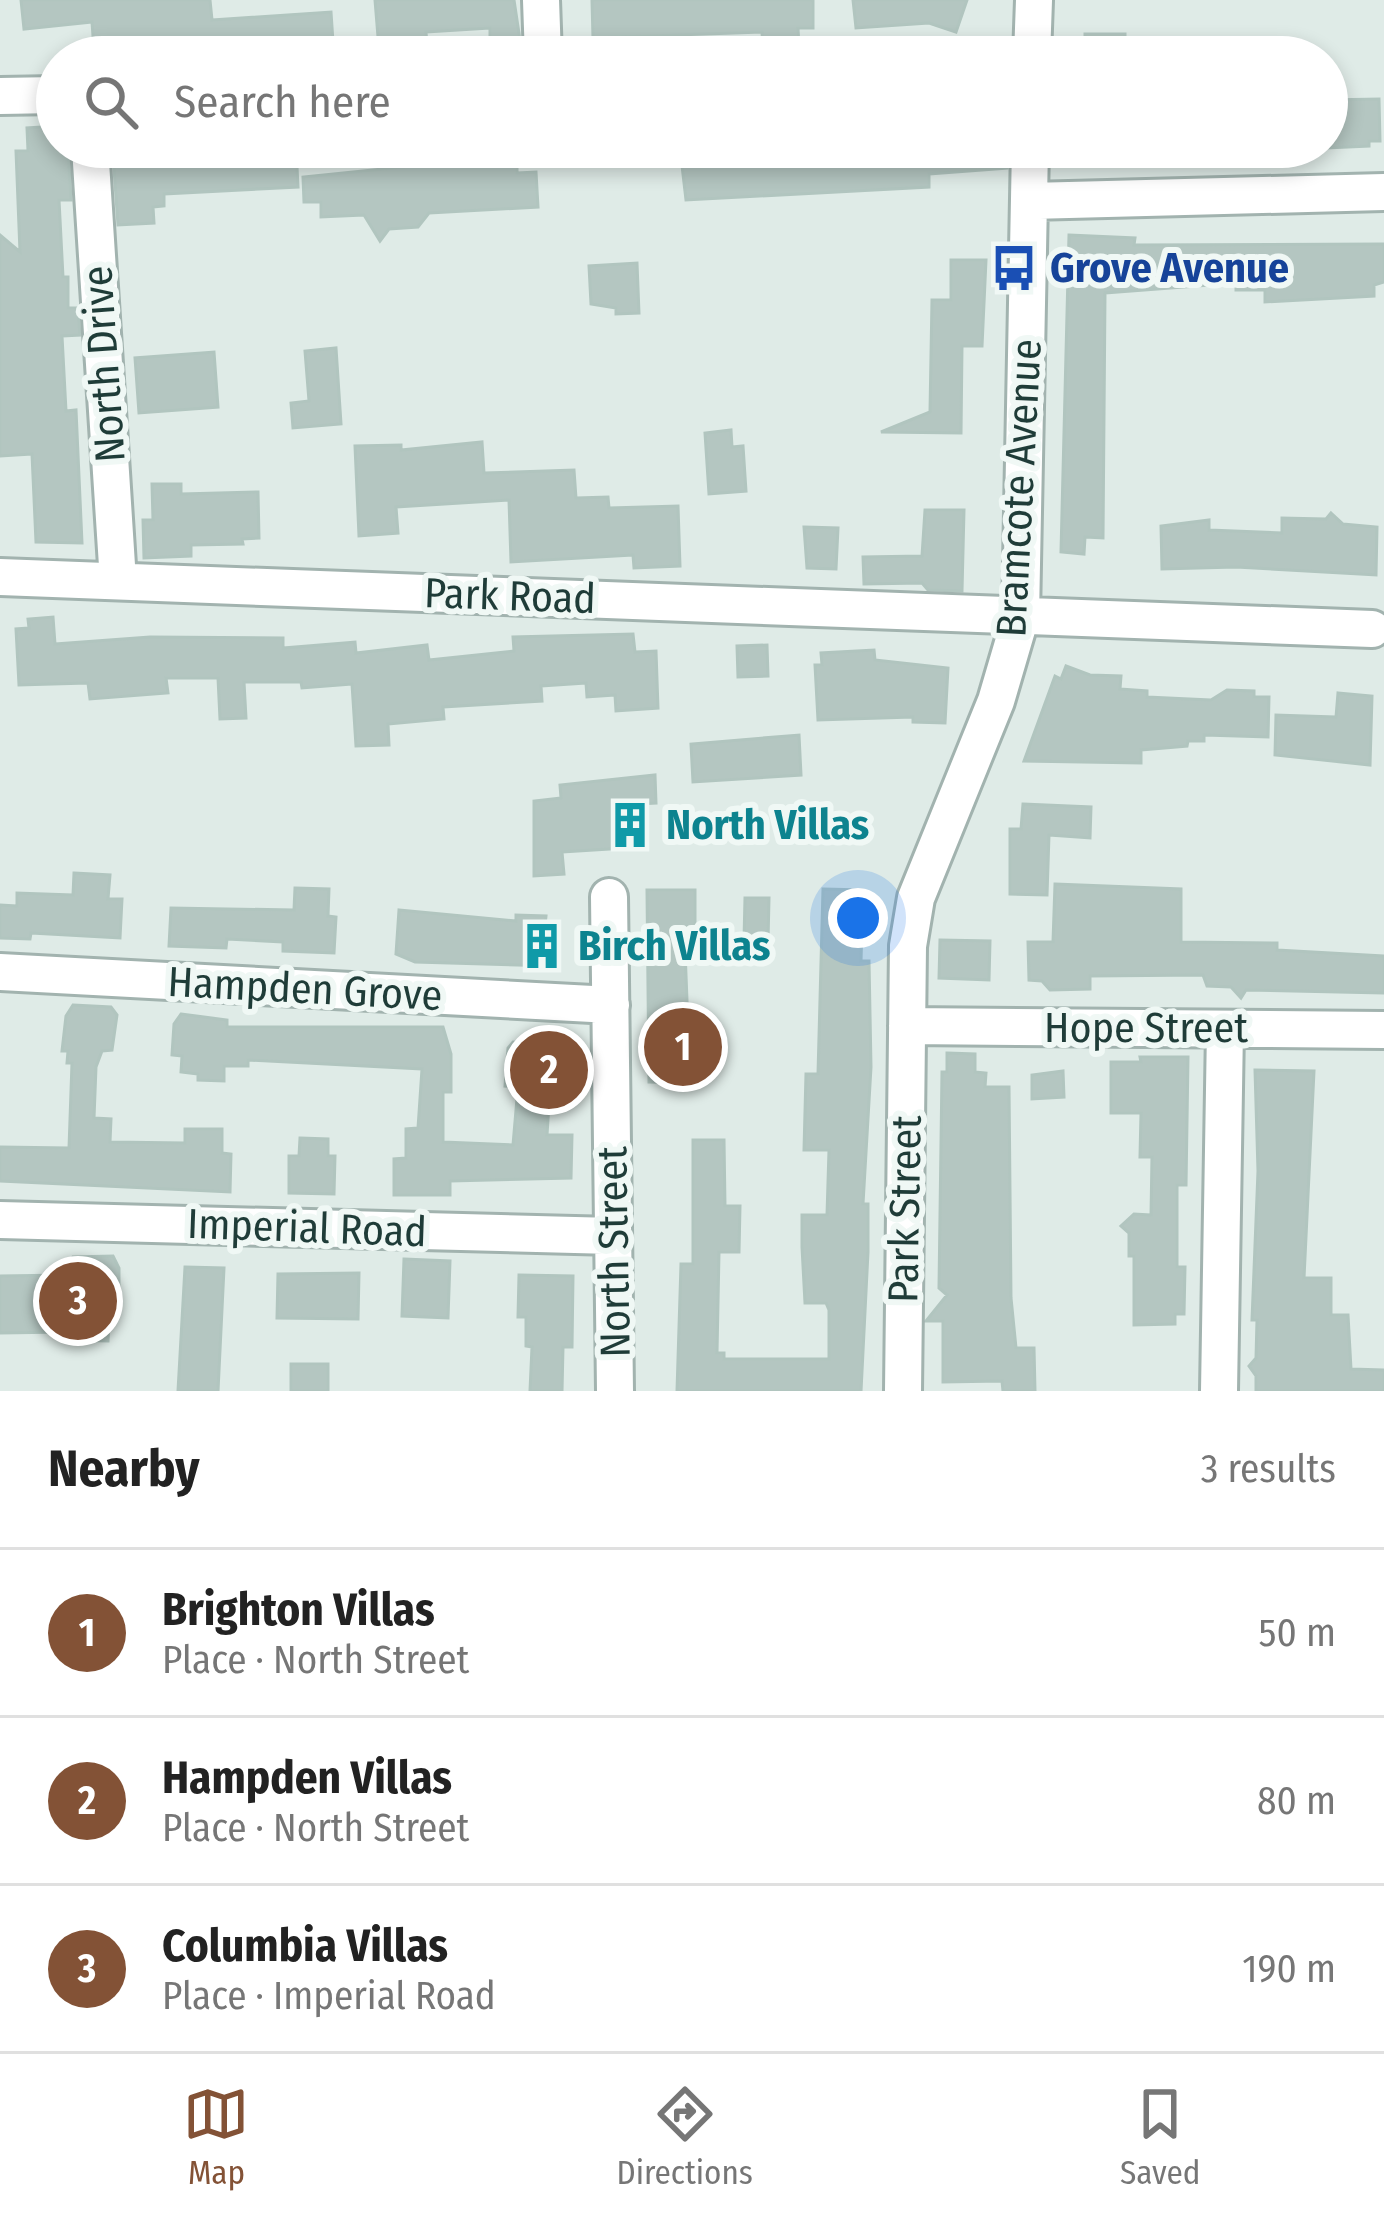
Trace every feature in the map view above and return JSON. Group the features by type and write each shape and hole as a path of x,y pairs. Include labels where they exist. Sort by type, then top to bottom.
{"street":[{"path":"541,0 542,36"},
{"path":"1033,36 1034,0"},
{"path":"0,96 36,95"},
{"name":"North Drive","path":"91,168 118,581"},
{"name":"Bramcote Avenue","path":"907,1027 908,946 916,898 996,701 1021,616 1030,168"},
{"path":"1030,201 1384,192"},
{"name":"Park Road","path":"0,577 1372,629"},
{"name":"North Street","path":"609,897 616,1391"},
{"name":"Hampden Grove","path":"0,972 610,1005"},
{"name":"Hope Street","path":"907,1027 1384,1030"},
{"name":"Park Street","path":"903,1391 907,1027"},
{"path":"1219,1391 1225,1028"},
{"name":"Imperial Road","path":"0,1220 613,1236"}],"building":[{"path":"21,0 210,0 212,20 331,12 333,36 93,36 92,22 24,29"},
{"path":"375,0 514,0 519,36 490,36 490,28 378,36"},
{"path":"592,0 813,0 813,28 798,28 798,36 762,36 762,32 593,36"},
{"path":"853,0 967,0 956,32 929,23 856,28"},
{"path":"1379,99 1380,141 1348,147 1348,100"},
{"path":"36,127 36,168 69,168 71,200 59,200 63,277 68,277 68,308 78,308 80,335 62,336 66,411 76,410 82,543 36,542 32,454 0,456 0,235 20,252 16,151 28,151 27,128"},
{"path":"114,168 297,168 298,187 164,194 164,206 153,207 154,223 118,225"},
{"path":"392,168 517,168 517,173 536,172 538,207 429,213 418,227 389,229 380,241 364,215 321,217 321,202 304,202 303,177"},
{"path":"682,168 1007,168 929,174 929,187 686,200"},
{"path":"1069,235 1135,238 1134,245 1384,244 1384,282 1374,285 1374,296 1265,302 1265,290 1236,290 1236,283 1105,293 1103,538 1085,537 1084,554 1061,552"},
{"path":"951,260 986,260 982,346 962,346 961,433 881,432 930,412 932,300 951,300"},
{"path":"637,263 639,313 616,314 616,308 591,304 589,266"},
{"path":"336,348 341,424 293,428 291,403 309,401 305,351"},
{"path":"214,352 218,407 139,413 135,358"},
{"path":"731,430 732,447 743,446 746,491 709,494 705,433"},
{"path":"482,442 484,473 574,470 576,498 608,497 609,508 678,506 680,566 634,568 633,555 511,562 509,500 396,507 398,533 359,536 355,446 401,445 401,450"},
{"path":"152,484 181,484 181,494 258,492 259,538 242,539 243,544 191,545 191,556 144,558 143,520 153,520"},
{"path":"925,510 964,510 962,591 928,590 922,583 864,584 863,557 922,556"},
{"path":"1331,513 1343,524 1377,527 1376,575 1236,567 1162,569 1161,526 1209,520 1209,530 1282,533 1282,518 1326,519"},
{"path":"804,527 838,528 836,569 807,568"},
{"path":"53,617 55,644 150,637 283,638 283,648 355,642 356,653 427,645 429,660 514,651 513,637 633,634 635,652 656,651 658,708 616,711 615,695 587,697 586,683 541,686 542,701 443,707 444,719 388,724 389,745 356,746 352,684 302,688 301,682 244,682 246,718 220,719 218,678 166,678 168,693 90,699 88,683 19,685 16,629 29,628 28,619"},
{"path":"767,645 768,676 738,677 737,646"},
{"path":"874,650 875,660 948,668 945,723 913,722 913,717 818,720 815,665 822,665 821,653"},
{"path":"1066,666 1090,675 1121,676 1120,689 1147,691 1147,697 1211,700 1227,690 1254,691 1254,697 1269,697 1268,737 1204,735 1204,741 1188,741 1187,746 1141,750 1141,763 1024,761 1055,676 1061,679"},
{"path":"1338,693 1372,696 1370,765 1275,755 1276,715 1336,717"},
{"path":"799,735 801,775 693,782 691,744"},
{"path":"655,775 656,803 637,804 640,847 562,852 564,874 534,876 534,801 561,798 560,785"},
{"path":"1023,804 1091,807 1090,838 1049,835 1047,895 1010,894 1010,829 1021,829"},
{"path":"74,873 110,875 108,899 122,899 120,938 31,933 30,939 0,938 0,905 17,906 17,893 73,895"},
{"path":"1055,884 1181,889 1181,942 1277,943 1277,950 1384,956 1384,993 1246,990 1241,998 1231,987 1207,986 1203,975 1090,976 1090,989 1050,990 1042,981 1029,980 1028,942 1053,942"},
{"path":"295,888 329,889 328,916 336,917 334,953 283,951 283,942 227,939 226,948 169,946 171,908 294,910"},
{"path":"823,889 863,890 861,961 869,961 871,1067 863,1204 868,1204 868,1252 861,1391 677,1391 681,1264 693,1264 693,1140 724,1140 725,1206 740,1206 739,1252 719,1252 717,1353 724,1353 724,1359 829,1359 829,1310 826,1303 805,1303 802,1247 802,1215 827,1215 829,1150 804,1150 806,1074 818,1074"},
{"path":"647,890 695,890 695,950 685,950 688,1026 690,1039 716,1039 715,1071 690,1071 689,1083 649,1082"},
{"path":"745,898 769,898 768,941 744,940"},
{"path":"399,910 516,921 516,915 546,916 545,926 554,927 553,966 415,962 396,954"},
{"path":"940,940 990,941 989,980 939,978"},
{"path":"73,1005 111,1007 117,1015 112,1050 102,1051 96,1067 94,1118 111,1119 110,1142 185,1143 185,1129 222,1129 222,1153 231,1154 230,1192 0,1181 0,1147 69,1148 72,1063 67,1063 68,1051 62,1051 66,1016"},
{"path":"181,1014 227,1020 227,1027 443,1027 451,1054 451,1092 443,1092 443,1142 513,1145 518,1087 505,1086 508,1048 513,1042 562,1046 561,1089 550,1088 547,1135 572,1135 571,1178 450,1181 450,1195 394,1195 394,1159 406,1158 406,1129 418,1128 422,1069 248,1060 248,1066 224,1066 224,1081 198,1080 198,1074 181,1072 182,1056 172,1055 174,1024"},
{"path":"947,1053 975,1054 975,1072 986,1073 985,1087 1009,1087 1011,1298 1016,1348 1034,1348 1035,1391 1003,1391 1002,1381 943,1382 943,1321 926,1321 947,1295 939,1288 942,1072 947,1072"},
{"path":"1140,1057 1188,1057 1186,1185 1177,1185 1177,1267 1185,1267 1184,1314 1175,1314 1175,1324 1134,1325 1134,1256 1129,1256 1129,1233 1121,1226 1134,1214 1151,1215 1152,1157 1140,1157 1141,1113 1111,1113 1111,1062 1141,1062"},
{"path":"1255,1070 1314,1071 1304,1278 1331,1278 1331,1315 1348,1315 1351,1369 1384,1370 1384,1391 1256,1391 1256,1376 1249,1366 1256,1358 1257,1320 1252,1320 1258,1171"},
{"path":"1063,1071 1064,1097 1032,1099 1032,1075"},
{"path":"300,1138 328,1139 328,1156 335,1156 334,1194 289,1193 289,1156 299,1156"},
{"path":"113,1256 119,1268 119,1303 110,1303 108,1341 64,1340 65,1332 0,1333 0,1276 66,1275 73,1257"},
{"path":"404,1259 450,1261 448,1318 402,1316"},
{"path":"185,1267 224,1268 218,1391 178,1391"},
{"path":"359,1273 358,1319 277,1318 278,1274"},
{"path":"519,1275 573,1276 572,1347 563,1347 562,1391 530,1391 532,1347 526,1346 526,1317 518,1317"},
{"path":"291,1364 328,1364 328,1391 291,1391"}],"place":[{"name":"Grove Avenue","path":"1014,268"},
{"name":"North Villas","path":"630,825"},
{"name":"Birch Villas","path":"542,946"},
{"name":"Brighton Villas","path":"683,1047"},
{"name":"Hampden Villas","path":"549,1070"},
{"name":"Columbia Villas","path":"78,1301"}]}
